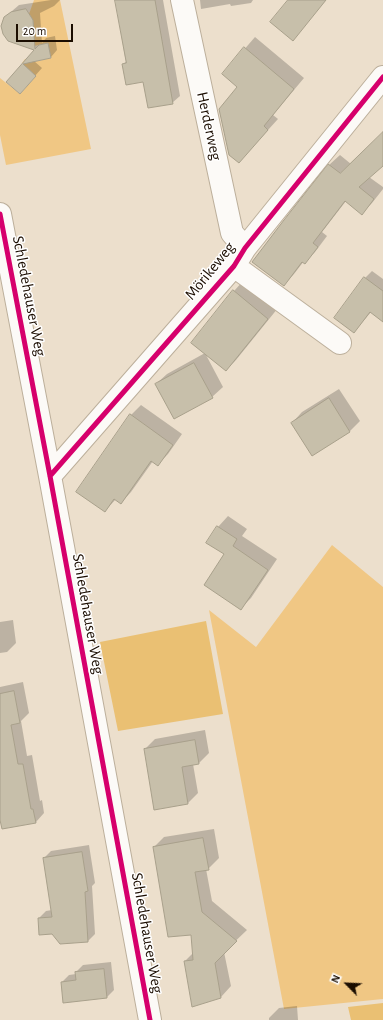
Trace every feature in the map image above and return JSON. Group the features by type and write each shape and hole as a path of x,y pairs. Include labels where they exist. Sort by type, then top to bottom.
{"street":[{"name":"Herderweg","path":"182,0 232,234 240,257 340,343"},
{"name":"Mörikeweg","path":"50,476 240,257 383,77"},
{"name":"Schledehauser Weg","path":"0,214 50,476 150,1020"}],"shaded area":[{"path":"34,0 60,0 91,149 6,165 0,135 0,78 20,94 36,76 22,63 25,59 31,58 37,61 51,58 48,43 34,46 32,40 31,36 33,23 29,14"},
{"path":"332,545 383,587 383,999 284,1009 209,610 256,647"},
{"path":"206,621 223,714 118,731 100,642"},
{"path":"383,1003 383,1020 351,1020 348,1007"}],"building":[{"path":"115,0 155,0 173,104 148,108 143,82 126,85 122,64 126,63"},
{"path":"288,0 326,0 293,41 270,22"},
{"path":"26,9 33,20 35,49 39,45 48,43 51,58 23,64 36,76 20,94 6,82 34,50 8,41 3,34 1,26 4,17 11,12"},
{"path":"244,47 294,89 264,126 268,130 239,163 229,155 219,109 237,87 222,74"},
{"path":"383,132 383,166 359,187 374,199 362,215 345,201 313,243 318,247 305,264 302,262 284,286 252,262 328,164 340,173"},
{"path":"364,277 383,291 383,322 370,312 354,333 334,318"},
{"path":"233,290 268,319 226,371 191,343"},
{"path":"194,363 213,398 174,419 155,384"},
{"path":"329,398 350,432 312,456 291,423"},
{"path":"130,414 173,445 158,466 151,461 121,504 114,499 105,512 76,492"},
{"path":"217,526 237,539 233,546 268,570 241,610 204,585 224,554 206,543"},
{"path":"14,691 20,723 11,725 18,764 23,764 31,809 33,809 36,823 2,829 0,820 0,694"},
{"path":"195,740 199,764 182,767 188,804 154,810 144,749"},
{"path":"203,838 209,870 195,872 202,912 237,941 215,963 221,998 192,1007 184,961 193,960 191,935 168,937 153,847"},
{"path":"82,852 88,891 85,892 88,942 60,944 52,934 39,935 38,918 52,917 43,858"},
{"path":"104,969 107,998 63,1003 61,982 76,980 75,972"}],"cycle path":[{"path":"50,476 234,266 245,248 383,77"},
{"path":"0,214 50,476 150,1020"}]}
